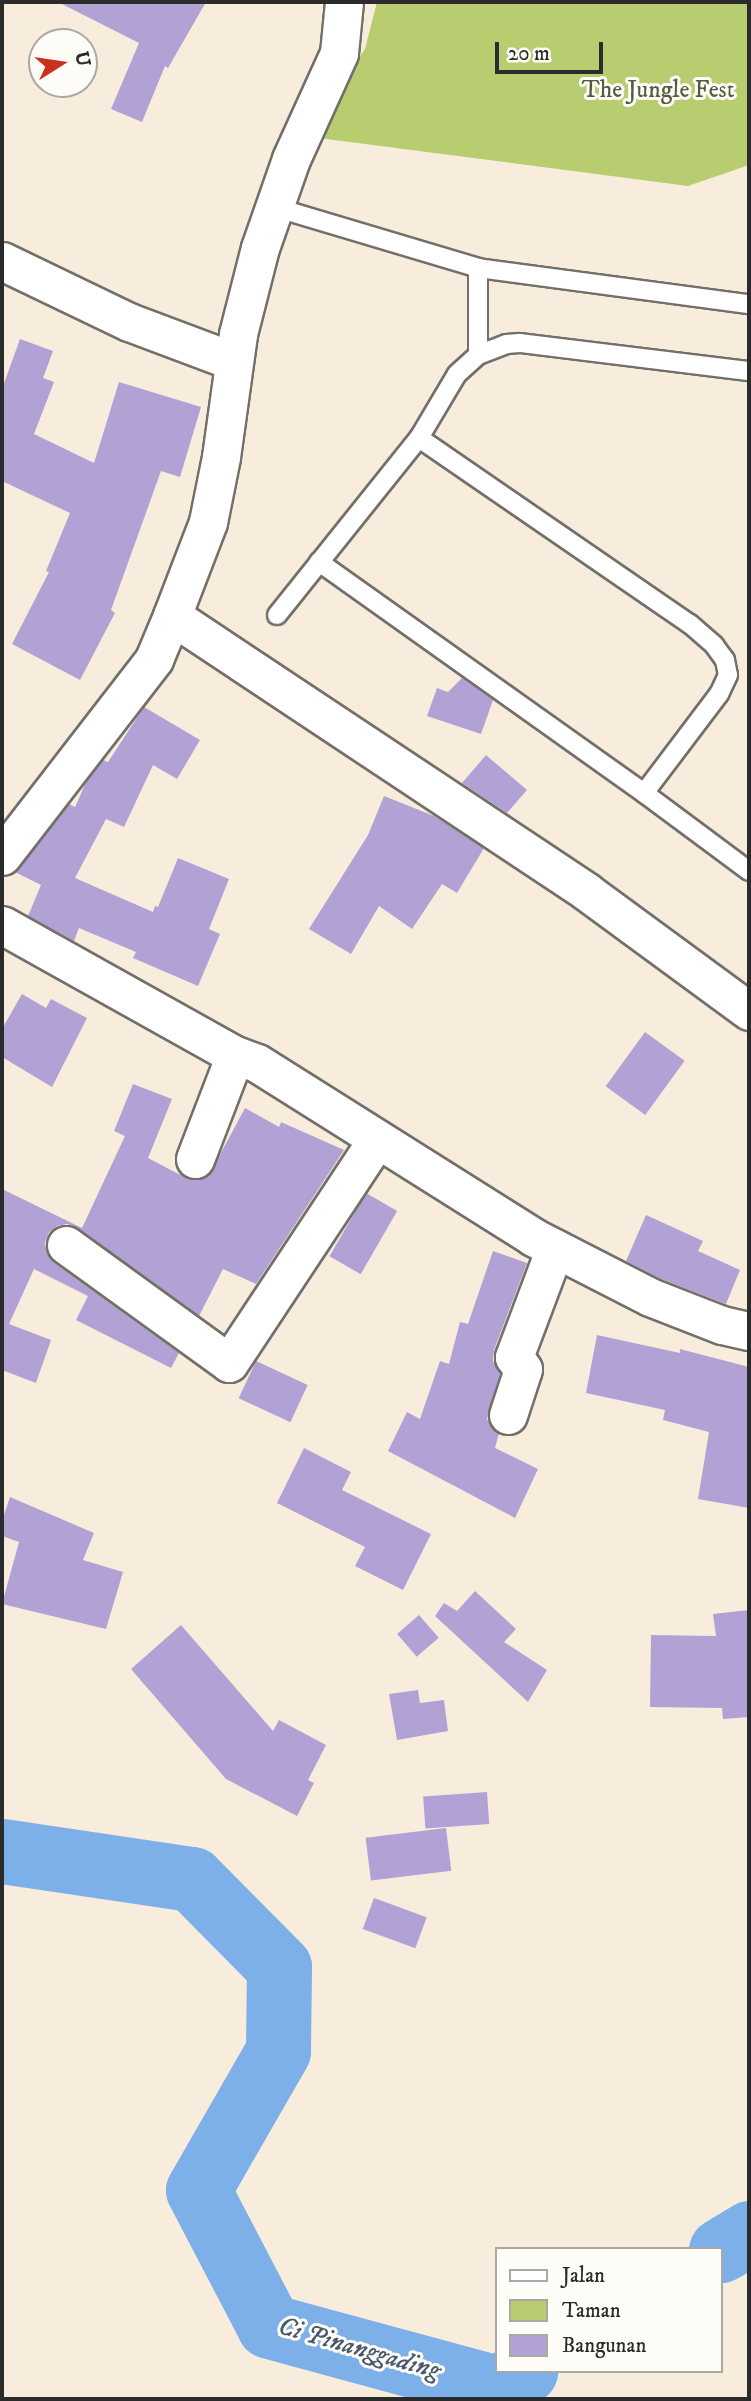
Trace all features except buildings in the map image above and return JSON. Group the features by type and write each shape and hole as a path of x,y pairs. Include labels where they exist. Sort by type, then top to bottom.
{"street":[{"path":"2,856 154,659 173,616 208,523 222,457 233,360 260,248 291,159 339,52 344,2"},
{"path":"2,261 129,322 233,360"},
{"path":"173,616 587,891 749,1011"},
{"path":"6,935 235,1055 257,1063 555,1248 650,1297 722,1325 749,1331"},
{"path":"195,1159 235,1055"},
{"path":"66,1245 229,1363 377,1139"},
{"path":"508,1415 523,1369 514,1357 555,1248"}],"lane":[{"path":"274,207 478,268 749,304"},
{"path":"478,268 478,355"},
{"path":"277,615 419,438 457,374 478,355 506,344 520,343 749,371"},
{"path":"419,438 690,624 725,660 728,675 719,694 644,793"},
{"path":"319,562 749,871"}],"green space":[{"name":"The Jungle Fest","path":"377,2 749,2 749,165 688,186 311,137 338,88 365,49"}],"waterway":[{"name":"Ci Pinanggading","path":"2,1851 192,1879 279,1967 278,2051 198,2190 269,2326 497,2388 522,2373"},
{"name":"Ci Pinanggading","path":"723,2249 749,2233"}]}
